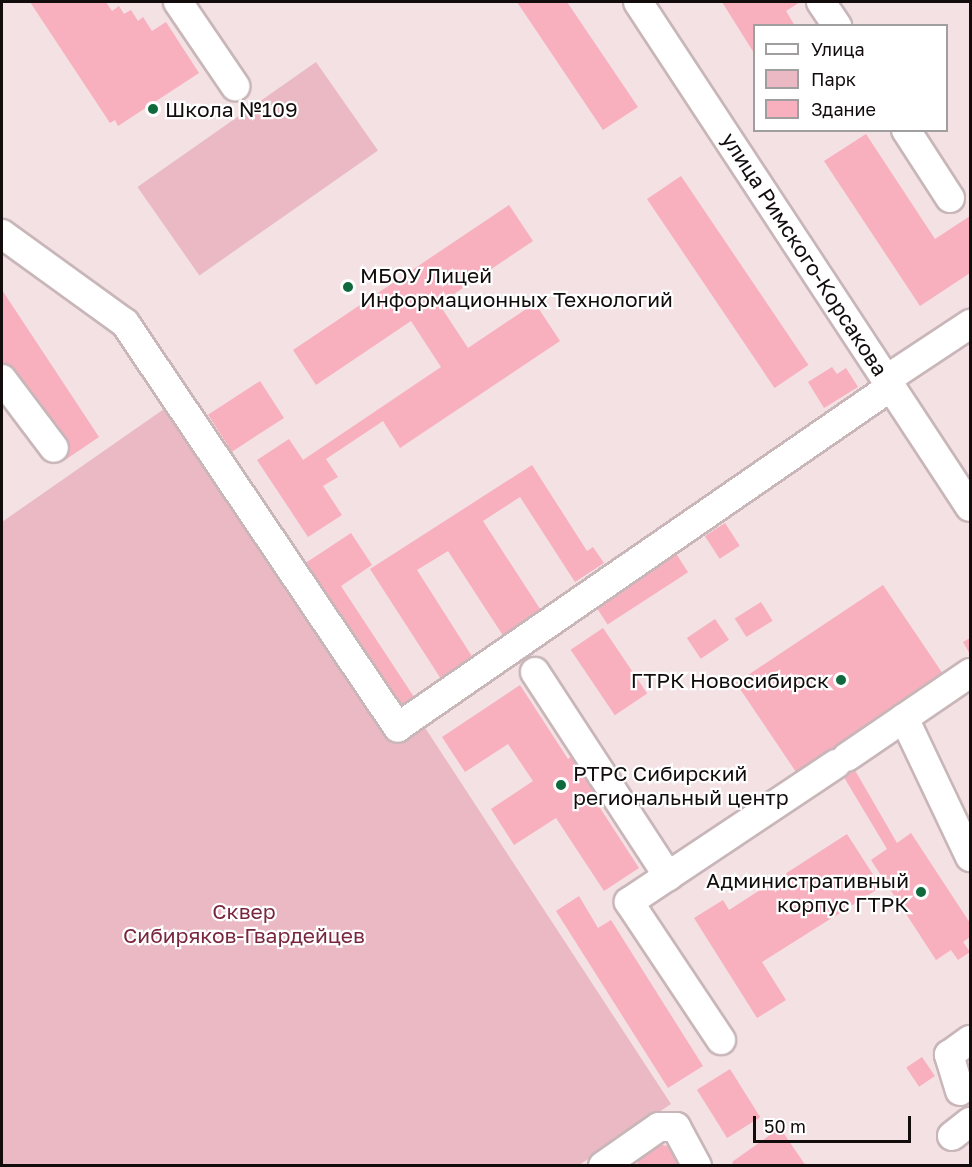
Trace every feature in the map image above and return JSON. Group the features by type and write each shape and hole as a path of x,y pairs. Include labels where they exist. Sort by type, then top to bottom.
{"street":[{"path":"178,2 234,86"},
{"name":"улица Римского-Корсакова","path":"638,2 970,507"},
{"path":"822,2 836,24"},
{"path":"907,132 950,198"},
{"path":"2,234 125,323 398,727 970,324"},
{"path":"2,379 54,448"},
{"path":"535,672 668,876"},
{"path":"721,1040 629,902 970,673"},
{"path":"904,718 970,856"},
{"path":"960,1091 949,1055 970,1040"},
{"path":"603,1166 659,1128 676,1127 698,1166"}],"green space":[{"path":"316,62 378,150 199,276 137,187"},
{"name":"Сквер Сибиряков-Гвардейцев","path":"174,402 397,734 420,720 671,1104 579,1165 2,1165 2,522"}],"building":[{"path":"30,2 106,2 112,11 119,6 124,14 131,10 138,21 143,17 152,31 166,22 199,73 118,126 115,120 110,123"},
{"path":"517,2 567,2 638,107 603,130"},
{"path":"722,2 800,2 786,11 794,24 753,24 753,51"},
{"path":"866,134 935,239 970,216 970,273 920,306 824,161"},
{"path":"681,176 808,365 775,388 647,199"},
{"path":"509,205 533,241 439,304 468,348 535,303 560,341 400,448 383,421 326,459 338,477 323,486 342,515 308,537 257,460 289,439 303,460 441,367 411,321 316,385 293,350"},
{"path":"2,290 99,437 65,460 2,364"},
{"path":"832,367 837,374 846,368 858,387 824,408 808,382"},
{"path":"260,381 284,418 232,452 208,415"},
{"path":"532,465 587,551 593,547 604,563 575,582 520,497 483,521 542,612 504,637 448,551 417,570 473,658 441,679 370,569"},
{"path":"725,523 740,546 720,559 705,536"},
{"path":"351,533 372,565 341,586 414,697 396,709 301,566"},
{"path":"675,552 688,572 608,624 594,604"},
{"name":"ГТРК Новосибирск","path":"883,585 945,677 841,746 897,843 911,833 970,923 970,937 963,942 970,952 958,960 951,950 936,960 871,860 887,849 830,754 798,775 736,683"},
{"path":"761,602 773,621 746,637 735,618"},
{"path":"715,619 729,640 701,659 687,638"},
{"path":"603,628 647,693 615,715 571,650"},
{"path":"970,638 970,654 963,642"},
{"name":"РТРС Сибирский региональный центр","path":"520,685 568,759 575,754 598,789 591,794 639,868 604,891 556,818 514,845 491,809 533,781 508,744 465,772 442,737"},
{"path":"847,834 881,887 762,962 786,1000 757,1018 694,918 723,900 729,910"},
{"path":"579,896 598,928 611,920 703,1066 668,1088 556,911"},
{"path":"922,1057 935,1076 919,1087 906,1068"},
{"path":"730,1069 760,1117 727,1138 697,1090"},
{"path":"780,1128 806,1166 734,1166 732,1162"},
{"path":"642,1141 683,1149 679,1166 637,1166"}],"place":[{"name":"Школа №109","path":"153,109"},
{"name":"МБОУ Лицей Информационных Технологий","path":"348,287"},
{"name":"ГТРК Новосибирск","path":"841,680"},
{"name":"РТРС Сибирский региональный центр","path":"561,785"},
{"name":"Административный корпус ГТРК","path":"921,892"}]}
